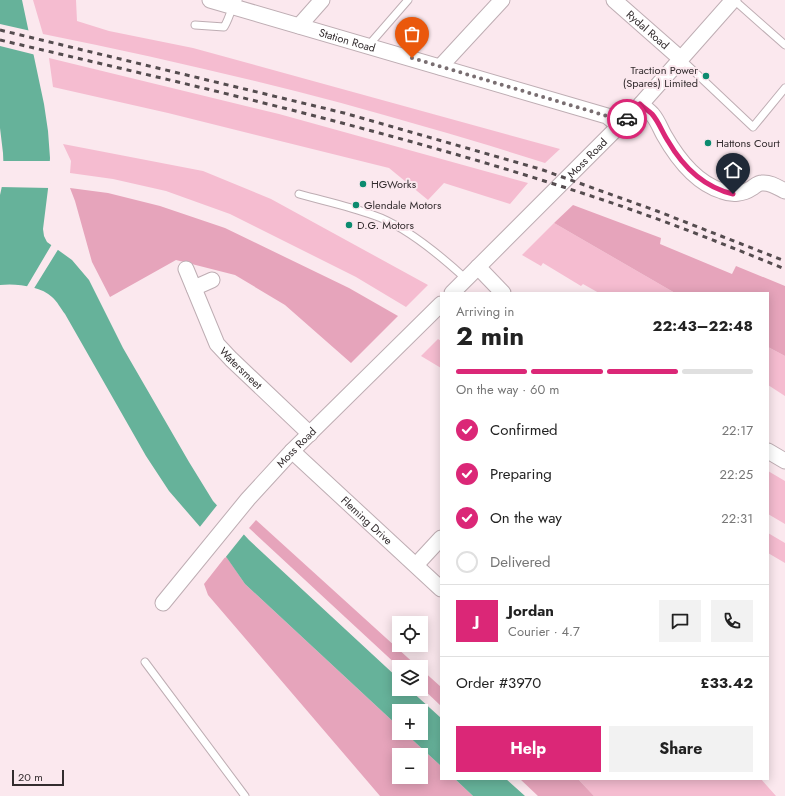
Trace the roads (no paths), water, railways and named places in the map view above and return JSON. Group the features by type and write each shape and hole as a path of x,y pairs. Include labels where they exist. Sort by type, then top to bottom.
{"street":[{"name":"Station Road","path":"210,0 235,3 299,26 607,116 619,126"},
{"path":"299,26 322,0"},
{"path":"440,67 502,0"},
{"name":"Rydal Road","path":"614,0 680,59"},
{"name":"Moss Road","path":"453,292 619,126 734,0"},
{"path":"640,104 655,119 672,148 682,161 701,180 712,187 733,194 744,192 762,183 785,191"},
{"path":"478,267 502,292"},
{"name":"Watersmeet","path":"186,269 217,344 310,434"},
{"path":"194,288 212,280"},
{"name":"Moss Road","path":"163,603 248,499 292,451 440,305"},
{"name":"Fleming Drive","path":"292,451 440,588"},
{"path":"769,452 785,461"},
{"path":"416,566 440,539"}],"lane":[{"path":"368,46 408,0"},
{"path":"734,0 785,45"},
{"path":"195,25 224,27 228,22 235,3"},
{"path":"680,59 753,127 785,88"},
{"path":"300,194 374,215 390,222 417,239 466,279"},
{"path":"145,662 245,796"}],"railway":[{"path":"0,30 344,113 540,169 657,211 785,261"},
{"path":"0,40 294,111 513,171 636,211 785,269"}],"place":[{"name":"Traction Power (Spares) Limited","path":"706,76"},
{"name":"Hattons Court","path":"708,143"},
{"name":"HGWorks","path":"363,184"},
{"name":"Glendale Motors","path":"356,205"},
{"name":"D.G. Motors","path":"349,225"}]}
